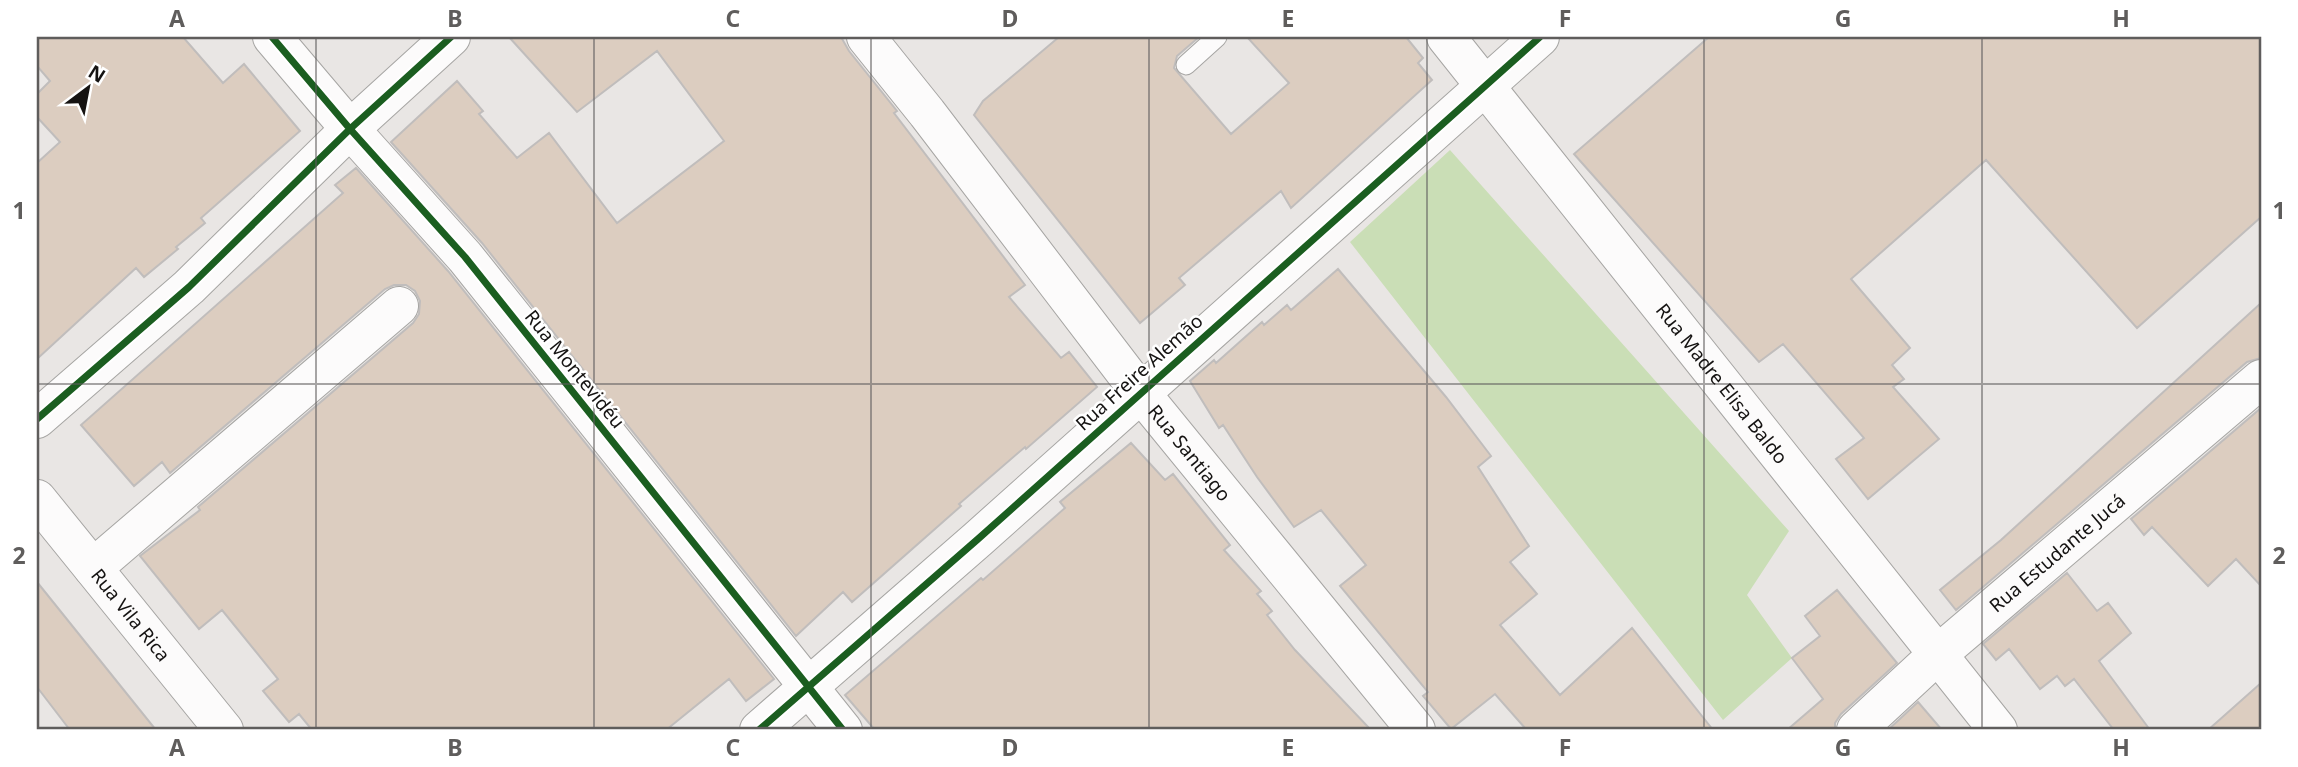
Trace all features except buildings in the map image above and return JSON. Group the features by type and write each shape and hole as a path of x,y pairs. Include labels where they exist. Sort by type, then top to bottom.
{"street":[{"name":"Rua Montevidéu","path":"272,37 465,257 842,730"},
{"path":"37,419 189,287 350,129 451,37"},
{"name":"Rua Santiago","path":"866,37 1140,392 1416,730"},
{"name":"Rua Madre Elisa Baldo","path":"1447,37 1998,730"},
{"name":"Rua Freire Alemão","path":"759,730 978,539 1540,37"},
{"path":"93,568 399,306"},
{"name":"Rua Estudante Jucá","path":"1856,730 1937,654 2261,379"},
{"name":"Rua Vila Rica","path":"37,499 225,730"}],"lane":[{"path":"1186,65 1217,37"}],"green space":[{"path":"1450,150 1789,531 1747,595 1792,658 1723,720 1350,242"}],"cycle path":[{"path":"272,37 465,257 843,730"},
{"path":"37,419 189,287 350,129 451,37"},
{"path":"759,730 978,539 1540,37"}]}
